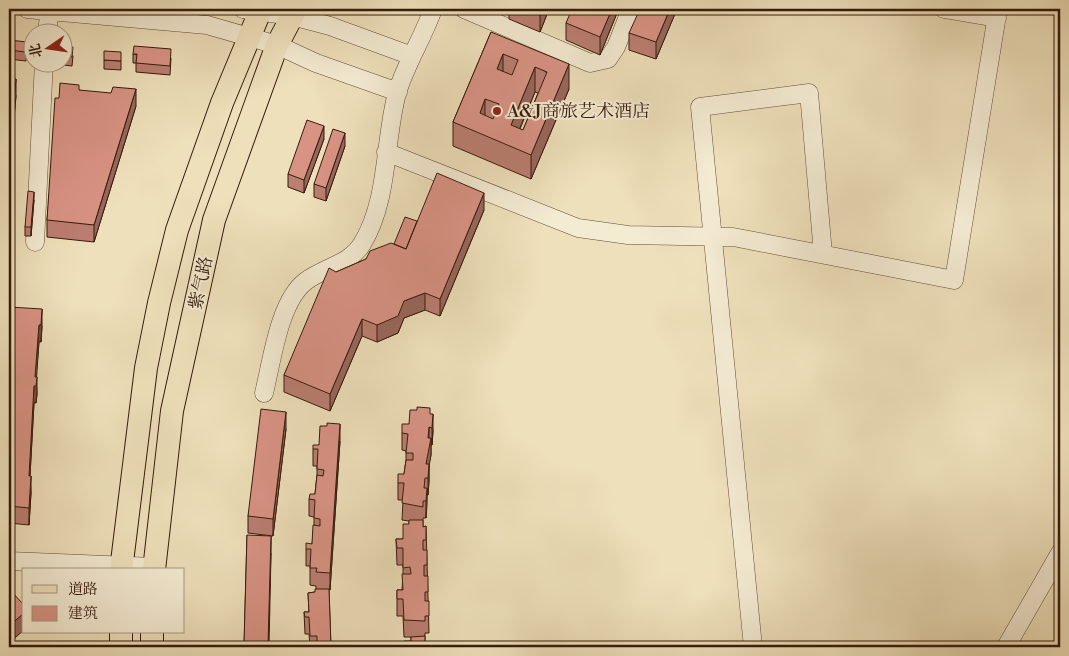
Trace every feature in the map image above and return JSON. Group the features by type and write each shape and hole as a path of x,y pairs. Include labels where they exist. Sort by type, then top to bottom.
{"main road":[{"name":"紫气路","path":"122,568 146,368 159,303 177,230 249,35 254,10"},
{"name":"紫气路","path":"154,568 172,411 214,220 277,45 294,13"},
{"path":"208,143 224,138 233,143 237,153"},
{"path":"121,634 121,647"},
{"path":"152,634 152,647"}],"street":[{"path":"27,9 207,25 249,35 277,45 316,63 398,92"},
{"path":"264,393 283,319 292,295 305,282 352,257 362,244 373,221 398,92 433,9"},
{"path":"464,9 590,63 608,59 616,47 631,9"},
{"path":"386,152 578,228 628,235 734,237 954,280 998,14 944,9"},
{"path":"254,10 294,13 412,56"},
{"path":"35,242 44,72"},
{"path":"754,647 700,107 809,93 823,254"},
{"path":"1006,647 1060,553"},
{"path":"9,561 122,568 154,568"}],"building":[{"path":"526,9 542,9 540,14"},
{"path":"572,9 612,9 600,37 566,23"},
{"path":"640,9 670,9 656,42 629,33"},
{"path":"491,32 569,64 531,155 453,122","holes":["503,54 518,60 512,75 497,69","535,67 547,72 523,130 511,125","485,99 499,104 493,119 480,113"]},
{"path":"9,40 22,41 22,52 9,50"},
{"path":"134,46 171,49 170,66 136,63 137,54 133,54"},
{"path":"104,51 121,52 121,61 104,60"},
{"path":"9,78 16,79 13,111 9,111"},
{"path":"60,83 79,85 79,90 111,93 113,87 136,89 94,225 47,220 55,98 59,98"},
{"path":"307,120 324,126 304,180 288,174"},
{"path":"333,129 345,133 326,188 314,184"},
{"path":"9,140 11,140 9,176"},
{"path":"437,173 484,193 440,299 425,293 404,301 398,316 377,325 362,319 330,394 284,375 329,268 336,272 366,259 370,251 391,243 406,249"},
{"path":"28,191 34,192 31,227 25,227"},
{"path":"405,217 417,221 406,249 394,244"},
{"path":"9,307 42,309 35,377 37,377 36,386 34,386 29,508 9,506"},
{"path":"417,407 430,408 430,414 433,414 432,428 429,427 428,438 431,438 426,464 429,464 428,478 425,478 424,488 427,488 426,501 423,501 423,507 402,503 404,483 398,483 398,474 404,474 406,460 413,460 413,453 406,453 408,434 402,433 402,424 409,424 410,410 417,410"},
{"path":"261,409 286,412 273,519 248,516"},
{"path":"327,423 340,424 330,573 316,572 317,568 310,568 311,549 306,549 306,543 312,544 313,525 320,526 320,519 314,518 315,500 309,499 310,494 315,494 317,475 323,476 324,470 317,469 318,449 313,449 313,445 319,445 320,426 327,426"},
{"path":"409,520 423,520 423,527 426,526 426,540 423,540 423,550 427,550 427,565 424,565 424,576 428,576 428,592 425,592 425,601 429,601 429,616 425,616 425,621 404,620 403,599 397,599 397,590 403,590 402,574 411,574 410,567 403,568 403,548 397,548 396,539 403,539 403,524 409,524"},
{"path":"247,535 271,536 268,645 244,644"},
{"path":"9,589 22,603 22,615 9,626"},
{"path":"315,589 329,589 331,647 310,647 310,642 317,642 317,636 310,636 309,617 305,617 304,612 309,612 308,593 315,592"},
{"path":"425,636 425,643 428,642 428,647 405,647 404,641 411,641 411,637"}],"place":[{"name":"A&J商旅艺术酒店","path":"497,111"}]}
